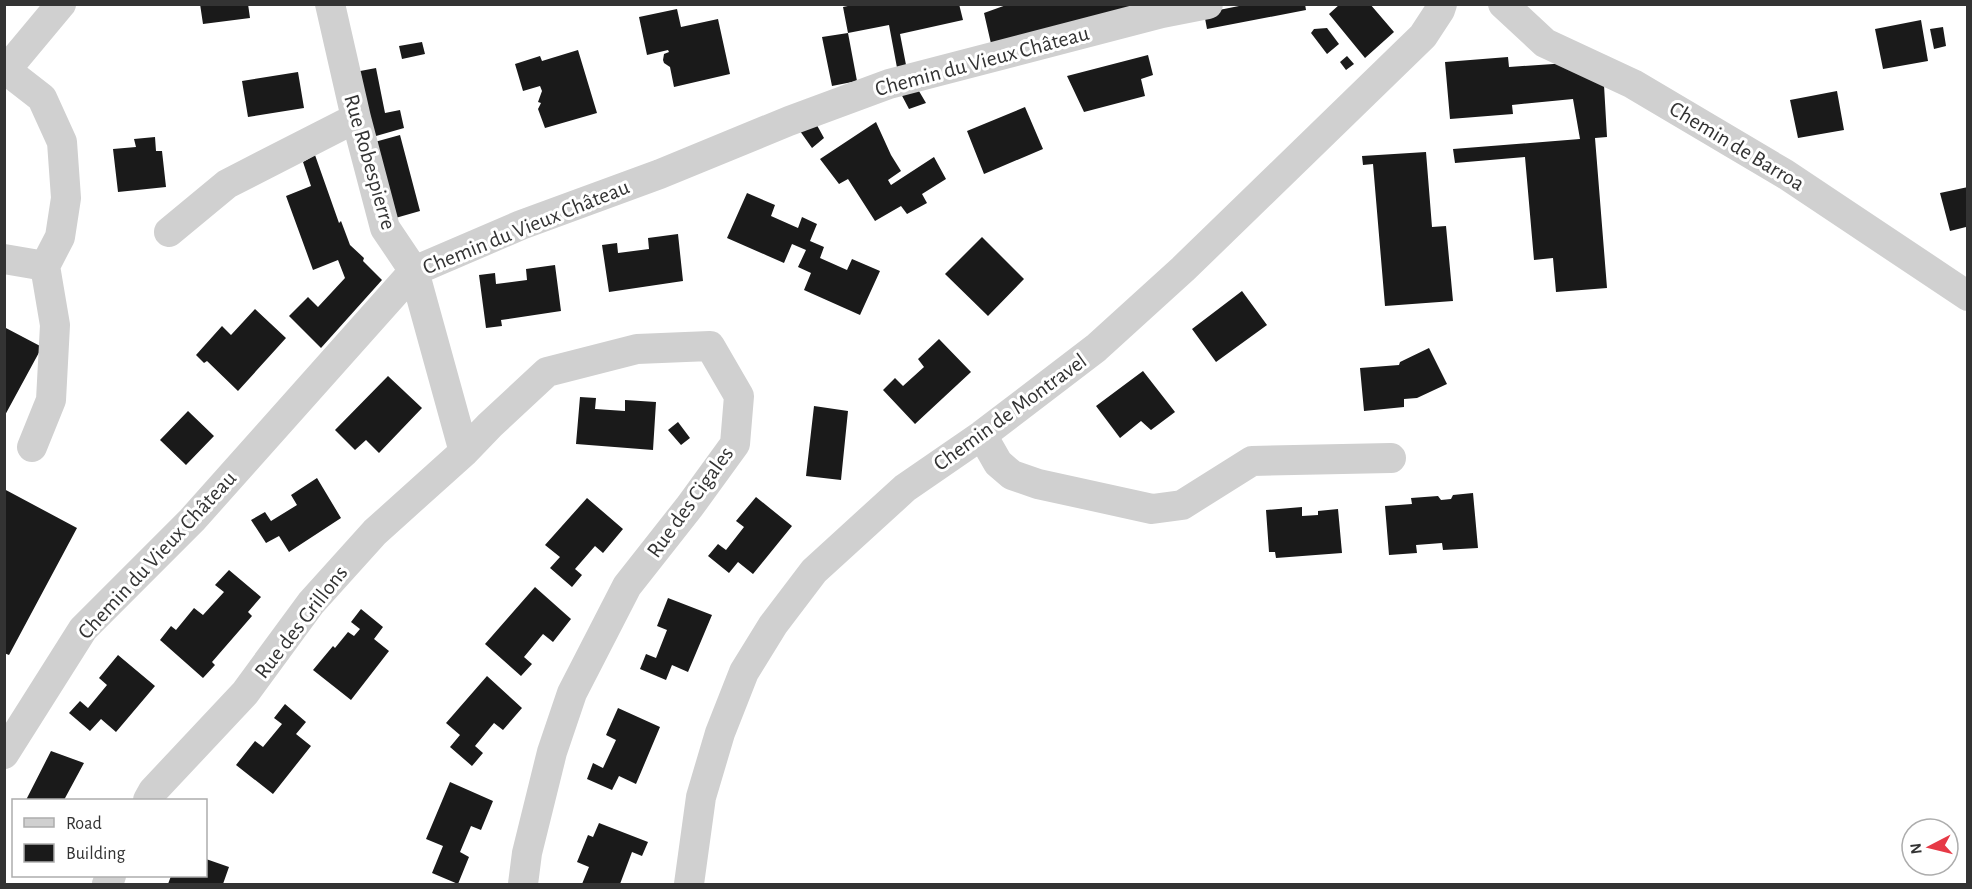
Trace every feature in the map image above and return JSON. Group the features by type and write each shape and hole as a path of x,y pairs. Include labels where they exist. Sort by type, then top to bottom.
{"street":[{"path":"32,447 51,400 55,325 45,267 60,237 66,198 62,142 42,98 6,70 61,4"},
{"name":"Rue Robespierre","path":"330,4 356,118 385,228 414,271 464,452"},
{"name":"Chemin du Vieux Château","path":"4,753 83,629 192,520 414,271 521,225 660,174 789,121 889,84 1162,13 1208,4"},
{"name":"Chemin de Montravel","path":"689,885 701,797 720,734 744,672 773,625 814,571 905,488 982,435 1096,348 1184,269 1423,36 1442,4"},
{"name":"Chemin de Barroa","path":"1503,4 1545,44 1633,84 1785,174 1968,297"},
{"path":"169,232 226,184 356,118"},
{"path":"4,259 45,267"},
{"name":"Rue des Cigales","path":"464,452 547,372 637,349 710,346 740,396 735,444 627,586 572,693 552,752 527,852 523,885"},
{"path":"982,435 998,463 1012,475 1038,484 1152,508 1182,505 1252,460 1391,458"},
{"name":"Rue des Grillons","path":"149,799 153,791 245,693 311,603 375,532 464,452"}],"building":[{"path":"200,4 248,4 250,18 203,24"},
{"path":"857,4 959,4 963,20 900,34 907,70 898,73 889,25 848,33 843,7"},
{"path":"1009,4 1145,4 992,48 984,13"},
{"path":"1249,4 1305,4 1306,10 1207,29 1204,13"},
{"path":"1340,4 1370,4 1394,32 1365,58 1329,14"},
{"path":"677,9 681,27 718,19 730,74 674,87 670,67 663,60 668,50 647,55 639,17"},
{"path":"1921,20 1928,61 1883,69 1875,29"},
{"path":"1943,27 1946,46 1934,49 1930,29"},
{"path":"1327,28 1339,44 1327,54 1311,33 1314,29"},
{"path":"848,33 857,81 832,86 822,37"},
{"path":"422,42 425,54 402,59 399,46"},
{"path":"578,50 597,113 545,128 538,109 541,103 538,102 542,91 540,86 523,91 515,64 540,56 542,61"},
{"path":"1148,55 1153,75 1141,79 1145,96 1084,112 1067,76"},
{"path":"1347,56 1354,64 1346,70 1340,62"},
{"path":"1508,57 1509,67 1568,63 1604,85 1607,137 1595,138 1607,288 1556,292 1553,258 1534,260 1525,157 1455,163 1453,149 1580,139 1573,99 1512,105 1513,114 1450,119 1445,62"},
{"path":"376,68 385,113 400,110 404,128 369,138 355,72"},
{"path":"298,72 304,108 248,117 242,81"},
{"path":"916,86 926,103 909,109 899,90"},
{"path":"1837,91 1844,130 1798,138 1790,100"},
{"path":"1025,107 1043,149 984,174 967,131"},
{"path":"813,118 824,138 812,148 795,124"},
{"path":"876,122 901,171 888,180 891,185 934,157 946,179 922,194 927,203 907,214 901,206 875,221 848,179 839,184 820,159"},
{"path":"400,135 420,211 392,219 371,143"},
{"path":"155,137 156,151 162,151 166,187 118,192 113,149 136,147 134,139"},
{"path":"1426,152 1432,227 1446,226 1453,301 1385,306 1373,164 1363,165 1362,156"},
{"path":"315,155 339,223 341,221 350,245 382,280 321,348 289,316 308,297 318,307 345,278 338,260 313,270 286,196 311,186 303,162"},
{"path":"1968,187 1968,232 1966,227 1950,231 1940,193"},
{"path":"747,193 775,205 771,216 798,228 802,217 817,224 810,241 824,247 820,258 847,270 852,259 880,271 860,315 804,290 811,273 798,267 806,250 792,244 784,263 727,238"},
{"path":"678,234 683,281 609,292 602,245 617,243 618,253 649,249 648,238"},
{"path":"982,237 1024,279 988,316 945,274"},
{"path":"555,265 561,311 501,320 502,326 486,328 479,275 495,273 496,284 527,280 526,269"},
{"path":"1242,291 1267,325 1216,362 1192,329"},
{"path":"255,309 286,338 238,391 207,361 204,363 196,355 222,326 231,335"},
{"path":"4,327 42,347 4,417"},
{"path":"939,339 971,372 915,424 883,390 895,378 903,386 924,367 918,359"},
{"path":"1429,348 1447,384 1417,398 1404,399 1404,407 1364,411 1360,368 1399,365 1400,362"},
{"path":"1143,371 1175,412 1151,430 1141,421 1120,438 1096,406"},
{"path":"388,376 422,408 379,453 366,440 355,450 335,430"},
{"path":"580,397 596,398 595,409 625,411 625,400 656,402 653,450 576,444"},
{"path":"814,406 848,411 841,480 806,476"},
{"path":"188,411 214,436 186,465 160,440"},
{"path":"678,422 690,438 681,445 668,430"},
{"path":"317,478 341,518 289,552 279,536 266,543 251,520 265,512 271,521 297,505 291,495"},
{"path":"4,489 77,528 9,655 4,653"},
{"path":"1473,493 1478,548 1443,550 1442,543 1416,545 1417,553 1389,555 1385,506 1412,504 1411,498 1438,496 1441,500 1451,499 1453,495"},
{"path":"756,497 792,526 753,574 738,562 729,573 708,556 718,544 726,550 744,527 736,521"},
{"path":"587,498 623,529 603,553 595,546 575,569 582,575 572,587 550,568 560,557 545,545"},
{"path":"1302,507 1302,516 1318,515 1318,511 1338,509 1342,553 1276,558 1275,552 1269,552 1266,510"},
{"path":"229,570 261,597 248,612 252,616 212,662 215,665 203,678 160,640 171,626 176,630 194,608 203,615 224,592 215,585"},
{"path":"535,587 571,619 553,642 543,634 524,657 532,664 521,676 485,644"},
{"path":"668,598 712,615 688,672 672,665 666,680 640,669 646,654 656,658 667,630 657,626"},
{"path":"361,609 383,627 374,639 389,651 351,700 313,670 348,632 354,636 360,629 351,622"},
{"path":"118,655 155,686 116,732 101,719 90,731 69,713 80,701 88,708 107,685 99,678"},
{"path":"487,676 522,708 503,730 494,723 475,746 483,753 472,766 450,747 460,735 446,723"},
{"path":"285,704 306,722 296,734 311,746 273,794 236,765 255,741 263,747 282,724 274,718"},
{"path":"618,708 660,727 636,784 619,776 612,790 587,779 593,763 603,768 616,740 606,735"},
{"path":"51,751 84,763 65,799 27,799"},
{"path":"450,782 493,801 481,830 471,826 460,852 469,857 458,884 432,873 443,846 426,839"},
{"path":"599,823 648,842 642,856 632,852 620,884 582,884 589,867 577,862 588,835 593,837"},
{"path":"207,859 229,867 223,884 168,884 171,877 207,877"}]}
